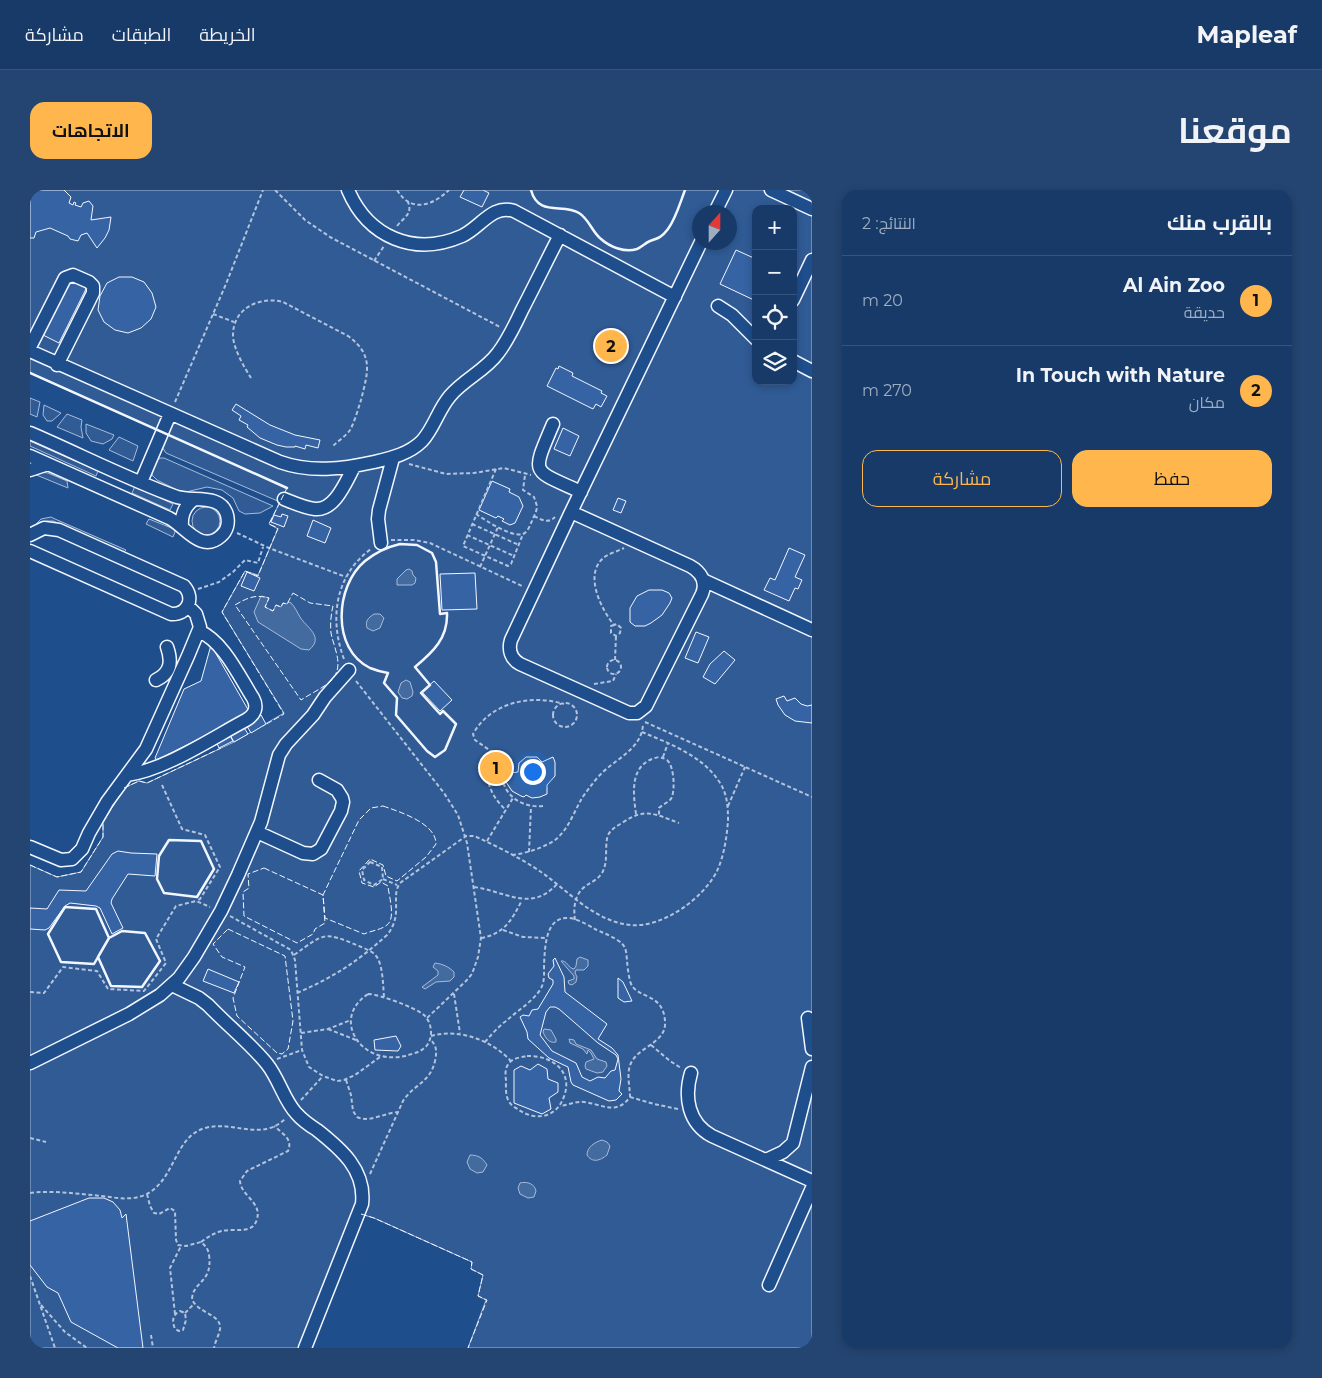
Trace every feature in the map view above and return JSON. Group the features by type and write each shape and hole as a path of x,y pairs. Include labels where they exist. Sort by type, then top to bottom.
{"street":[{"path":"348,190 354,203 369,223 390,237 409,242 430,243 461,236 480,225 493,213 504,208 520,213 675,297"},
{"path":"718,205 726,190"},
{"path":"771,190 812,210"},
{"path":"30,351 58,365 292,466 329,469 354,467 395,457 421,442 431,430 450,396 488,365 498,354 511,333 560,235"},
{"path":"571,512 694,569 703,580 704,590 644,709 638,713 629,713 516,662 511,654 511,640 580,492 697,250"},
{"path":"795,295 812,260"},
{"path":"30,347 65,278 73,274 89,282 93,286 93,293 58,365"},
{"path":"718,306 732,314 752,335"},
{"path":"797,363 812,371"},
{"path":"141,482 170,414"},
{"path":"553,424 538,460 541,473 580,492"},
{"path":"30,433 114,471 179,497 193,500 208,500 224,507 228,518 227,528 218,538 207,542 201,541 191,536 182,526 170,518 106,488 30,456"},
{"path":"381,543 378,519 379,510 395,457"},
{"path":"30,470 48,464"},
{"path":"284,500 314,509 327,507 334,500 354,467"},
{"path":"106,488 116,478 114,471"},
{"path":"182,526 184,509 193,500"},
{"path":"30,535 44,528 59,530 184,586 189,593 190,602 180,613 171,614 30,550"},
{"path":"703,580 812,630"},
{"path":"30,847 56,859 67,860 76,856 82,849 106,802 146,749 199,631 198,618 188,606"},
{"path":"128,775 164,764 246,720 254,712 256,705 253,698 217,644 199,631"},
{"path":"156,680 166,673 169,667 170,661 167,647"},
{"path":"30,1063 129,1014 172,985 194,957 221,911 257,832 282,749 303,728 333,686 350,670"},
{"path":"257,832 303,853 312,854 321,850 341,812 343,802 337,790 320,780"},
{"path":"172,985 199,998 208,1005 267,1063 293,1110 348,1160 359,1176 363,1190 359,1214 305,1348"},
{"path":"808,1018 812,1049"},
{"path":"766,1160 784,1152 793,1143 812,1067"},
{"path":"691,1073 688,1092 690,1109 697,1125 706,1133 812,1181"},
{"path":"769,1285 812,1188"}],"path":[{"path":"170,414 263,190"},
{"path":"275,190 305,220 330,237 511,333"},
{"path":"396,190 408,202 421,205 436,200 449,190"},
{"path":"251,378 242,365 233,336 235,323 243,310 258,302 274,300 283,302 358,343 364,353 367,364 367,376 350,430 333,446"},
{"path":"213,314 235,323"},
{"path":"395,457 418,467 446,474 474,473 496,469 509,469 534,475 541,473"},
{"path":"496,469 463,543 464,547 508,566 511,564 523,534 529,528 537,510 537,501 534,496 526,493 523,488 525,474"},
{"path":"476,514 498,528 514,534 523,534"},
{"path":"534,516 548,521 553,519 556,514"},
{"path":"472,524 519,545"},
{"path":"227,528 263,546 346,577"},
{"path":"480,567 498,528"},
{"path":"467,535 514,556"},
{"path":"427,1018 454,994 472,974 478,957 481,938 466,836 458,815 444,793 350,670 341,651 336,619 338,599 346,577 365,554 381,543 397,539 422,541 438,546 533,591"},
{"path":"615,660 616,636 621,630 619,626 614,625 604,612 599,601 595,573 605,556 636,542"},
{"path":"189,593 219,582 245,560 258,563 263,546"},
{"path":"614,625 611,626 610,631 611,634 616,636"},
{"path":"615,660 608,666 610,672 616,674"},
{"path":"584,692 597,682 613,681 621,666 615,660"},
{"path":"543,806 531,807 519,803 514,798 507,790 501,776 503,761 475,740 473,734 483,722 497,711 518,701 531,699 547,699 572,706 577,713 576,721 565,727 557,724 554,716 556,708 564,704"},
{"path":"512,855 528,852 548,844 560,836 589,788 603,772 636,745 642,732 643,721 812,797"},
{"path":"642,732 668,743 693,757 713,773 724,789 728,807"},
{"path":"663,758 668,743"},
{"path":"491,751 486,769 489,788 499,804 506,810"},
{"path":"636,814 633,789 636,774 644,765 655,758 663,758 669,763 673,785 672,796 659,808 659,816"},
{"path":"296,993 336,975 370,951 392,929 396,919 396,891 402,880 466,836 474,836 512,855 605,918 631,925 651,924 674,914 698,896 718,870 724,848 728,807 745,767"},
{"path":"30,992 44,993 63,967 97,970 108,988 144,991 166,963 156,939 176,906 196,902 200,899 220,867 205,835 182,829 162,784"},
{"path":"486,841 514,798"},
{"path":"528,852 531,807"},
{"path":"575,920 578,894 585,886 601,875 605,864 609,833 614,827 636,814 646,812 679,823"},
{"path":"370,862 382,867 383,879 374,884 364,880 362,870 370,862"},
{"path":"383,879 398,886"},
{"path":"474,887 495,891 522,900 541,896 557,884"},
{"path":"481,938 491,936 503,930 512,920 522,900"},
{"path":"196,902 221,911 287,947 294,956 302,1050 309,1067 323,1076 337,1081 346,1080 380,1057"},
{"path":"485,1042 497,1028 535,996 543,985 547,938 550,928 558,920 569,918 575,920 618,939 624,944 632,985 658,1002 664,1016 665,1027 663,1034 637,1055 630,1065 630,1097"},
{"path":"503,930 523,937 547,938"},
{"path":"294,956 320,937 331,936 370,951 379,960 384,997"},
{"path":"357,1041 352,1030 351,1020 355,1006 363,997 373,994 420,1012 427,1018 431,1038 437,1050 431,1073 409,1093 398,1112 363,1190"},
{"path":"454,994 460,1034"},
{"path":"301,1033 328,1030 351,1020"},
{"path":"328,1030 357,1041 368,1051 380,1057 393,1058 422,1050 431,1038 447,1033 460,1034 485,1042 499,1050 511,1061"},
{"path":"651,1045 670,1061 691,1073"},
{"path":"267,1063 302,1050"},
{"path":"533,1056 553,1062 560,1067 565,1076 566,1088 560,1106 556,1110 545,1116 532,1116 525,1114 510,1104 507,1098 505,1074 507,1066 511,1061 533,1056"},
{"path":"30,1193 62,1192 116,1199 138,1197 146,1194 166,1177 185,1141 191,1134 204,1128 220,1125 257,1131 274,1126 282,1122 323,1076"},
{"path":"346,1080 351,1095 353,1111 357,1117 367,1120 383,1114 398,1112"},
{"path":"560,1106 580,1102 612,1108 630,1097"},
{"path":"630,1097 666,1107 690,1109"},
{"path":"180,1246 201,1242 219,1232 246,1230 256,1223 258,1214 255,1204 242,1190 240,1182 247,1171 288,1151 290,1145 288,1138 274,1126"},
{"path":"30,1138 46,1142"},
{"path":"146,1194 154,1212 160,1214 170,1208 175,1211 176,1240 180,1246"},
{"path":"201,1242 207,1247 210,1264 205,1279 192,1294 194,1304 214,1317 220,1324 214,1348"},
{"path":"176,1314 170,1268 180,1246"},
{"path":"30,1276 55,1348"},
{"path":"39,1303 64,1332 87,1348"},
{"path":"186,1313 180,1311 173,1318 174,1327 177,1330 182,1331 186,1324 186,1313 194,1304"},
{"path":"151,1335 153,1348"}],"shaded area":[{"path":"30,190 812,190 812,1348 468,1348 486,1300 478,1296 483,1275 471,1269 472,1262 374,1218 354,1212 301,1348 30,1348 30,865 57,877 81,872 103,837 103,822 124,788 139,781 147,783 234,742 284,713 222,612 245,571 258,575 278,529 269,524 280,502 166,453 162,447 167,434 30,373"},
{"path":"30,398 40,402 37,417 30,414"},
{"path":"44,405 61,413 52,421 47,421 43,415"},
{"path":"67,414 82,420 83,438 57,427"},
{"path":"86,424 114,435 112,439 103,444 91,441 86,433"},
{"path":"119,437 138,446 133,461 109,450"},
{"path":"30,441 98,471 96,476 30,446"},
{"path":"161,458 273,506 260,513 245,514 239,511 233,498 222,490 207,487 186,492 177,490 157,480 152,475 151,471 156,460"},
{"path":"40,472 48,473 67,481 68,488 34,474"},
{"path":"135,486 173,504 170,510 132,493"},
{"path":"206,507 216,511 220,521 216,531 206,535 196,531 192,521 196,511"},
{"path":"51,517 126,550 124,552 53,521 47,521 36,526 41,519"},
{"path":"149,519 174,529 173,537 146,524"},
{"path":"409,569 416,578 415,583 412,585 397,585 397,579"},
{"path":"261,596 269,598 265,607 273,611 276,605 281,607 283,603 291,603 315,636 315,641 309,650 301,649 258,622 254,612"},
{"path":"374,614 380,614 384,618 380,628 373,631 367,628 366,623"},
{"path":"406,680 410,682 413,692 412,696 407,699 402,698 398,692 401,683"},
{"path":"580,957 588,960 588,966 584,970 576,970 576,982 572,985 569,984 568,981 574,979 574,976 561,961 574,969 577,959"},
{"path":"435,963 450,969 454,972 454,977 450,981 436,982 425,989 422,987 438,975 438,971 433,967"},
{"path":"544,1029 551,1030 556,1042 548,1040 543,1032"},
{"path":"569,1039 591,1050 597,1059 606,1062 607,1066 603,1072 597,1073 586,1069 586,1062 594,1059 591,1053 588,1050 587,1054 583,1049 570,1043"},
{"path":"602,1140 610,1146 607,1155 599,1160 589,1158 587,1155 590,1147"},
{"path":"470,1155 480,1157 487,1165 483,1172 477,1173 470,1169 467,1162"},
{"path":"520,1183 528,1183 534,1187 536,1191 534,1197 528,1198 520,1194 518,1188"}],"building":[{"path":"30,190 64,190 71,197 69,203 73,205 74,202 76,203 75,205 81,207 83,203 89,201 93,206 91,220 111,217 109,230 105,238 97,248 87,233 81,235 78,241 70,239 68,236 50,228 36,232 34,238 30,238"},
{"path":"464,190 483,190 489,193 482,207 460,197"},
{"path":"736,250 752,257 752,299 720,284"},
{"path":"119,277 132,277 144,282 152,293 156,307 151,319 141,328 128,333 115,330 104,322 98,310 100,296 107,283"},
{"path":"68,278 87,287 59,343 41,334"},
{"path":"559,366 573,373 572,376 602,391 601,393 607,396 601,407 596,404 593,409 547,386 556,368 558,369"},
{"path":"236,404 270,425 295,435 320,440 318,448 306,445 305,449 295,446 286,447 260,438 247,427 248,425 239,420 241,416 232,410"},
{"path":"563,428 579,436 570,456 554,449"},
{"path":"492,481 510,489 509,492 519,497 523,506 515,523 510,525 502,521 504,519 498,516 496,518 479,510"},
{"path":"618,498 626,501 621,513 613,510"},
{"path":"282,514 288,516 284,527 271,522 274,515 281,517"},
{"path":"313,520 331,528 325,543 307,536"},
{"path":"789,548 805,555 795,577 802,580 798,589 795,588 789,601 764,590 770,578 775,580"},
{"path":"247,572 260,578 254,591 241,586"},
{"path":"475,573 477,609 442,610 440,574"},
{"path":"649,590 662,590 669,593 672,598 662,615 645,626 635,626 630,622 630,608 637,596"},
{"path":"696,632 709,637 698,663 685,658"},
{"path":"211,645 250,713 157,760 155,758 184,689 201,681"},
{"path":"724,651 735,660 715,684 703,677 710,664"},
{"path":"434,681 452,700 440,711 422,692"},
{"path":"784,696 787,701 795,698 801,704 812,705 812,723 795,721 785,715 776,699"},
{"path":"261,715 266,724 251,733 245,723"},
{"path":"243,726 248,734 234,742 229,733"},
{"path":"229,734 233,741 219,748 216,741"},
{"path":"526,757 537,757 542,762 553,757 555,776 547,785 547,794 540,797 532,798 526,795 524,797 512,791 506,782 504,774 518,772 519,763"},
{"path":"118,851 157,854 155,876 128,874 112,899 111,903 123,928 112,934 100,908 70,903 65,906 49,928 45,930 30,929 30,908 47,909 59,890 86,891 112,854"},
{"path":"555,958 564,977 565,992 607,1024 598,1039 612,1048 618,1055 621,1079 619,1091 622,1094 616,1100 609,1101 573,1085 568,1067 549,1058 528,1039 520,1017 523,1015 529,1016 532,1010 538,1009 553,984 553,980 549,978 548,974 554,966 553,960","holes":["550,1007 555,1007 598,1043 616,1055 618,1059 615,1070 611,1071 605,1078 598,1077 590,1081 582,1077 576,1063 552,1051 540,1035 546,1012"]},
{"path":"208,969 239,982 234,993 203,981"},
{"path":"618,978 623,982 632,1001 624,1002 618,998"},
{"path":"396,1036 401,1046 398,1051 375,1050 374,1040"},
{"path":"538,1064 547,1069 548,1079 558,1083 558,1092 549,1098 551,1109 542,1114 514,1103 514,1070 521,1066 530,1070"},
{"path":"89,1198 104,1198 113,1202 120,1210 122,1218 126,1214 143,1348 118,1348 71,1322 58,1293 47,1287 30,1265 30,1221"}],"fence":[{"path":"30,373 287,488 269,524 278,528 258,576 245,571 222,612 284,714 263,726"},
{"path":"293,593 310,603 333,606 331,633 338,663 335,675 331,681 301,700 235,605 243,600 259,596 269,598 265,607 273,611 276,605 281,607 283,603 287,604 293,593"},
{"path":"124,788 139,781 147,783 221,748"},
{"path":"30,865 57,877 81,872 103,837 103,822 120,795"},
{"path":"383,806 424,824 430,830 436,844 426,857 397,881 386,876 383,865 370,859 359,871 362,883 374,887 381,882 388,886 391,907 390,922 382,928 364,934 325,918 323,895 359,820 371,808 383,806"},
{"path":"264,868 323,895 325,923 315,929 313,934 297,943 244,916 243,892 249,888 248,874 264,868"},
{"path":"228,929 285,956 293,1021 288,1049 282,1054 277,1053 237,1016 233,998 245,967 222,957 213,944 228,929"},
{"path":"361,1214 472,1262 471,1269 483,1275 478,1296 487,1300 468,1348"}],"wall":[{"path":"531,190 539,204 545,207 573,210 579,213 605,242 613,247 628,250 637,249 664,234 678,210 685,190"},
{"path":"30,373 287,488"},
{"path":"400,544 417,545 432,553 436,562 440,614 447,613 445,630 438,644 415,667 430,685 421,693 440,714 443,711 456,724 445,750 435,757 427,751 396,715 397,698 384,683 388,673 370,668 357,659 349,647 343,632 343,601 355,572 373,555 400,544"},
{"path":"169,840 201,841 214,869 197,897 164,893 157,879 159,856 169,840"},
{"path":"65,907 96,909 109,938 94,964 61,962 48,934 65,907"},
{"path":"122,931 145,933 160,961 142,987 111,986 98,957 109,938 122,931"}],"place":[{"name":"In Touch with Nature","path":"611,346"},
{"name":"Al Ain Zoo","path":"496,768"}]}
